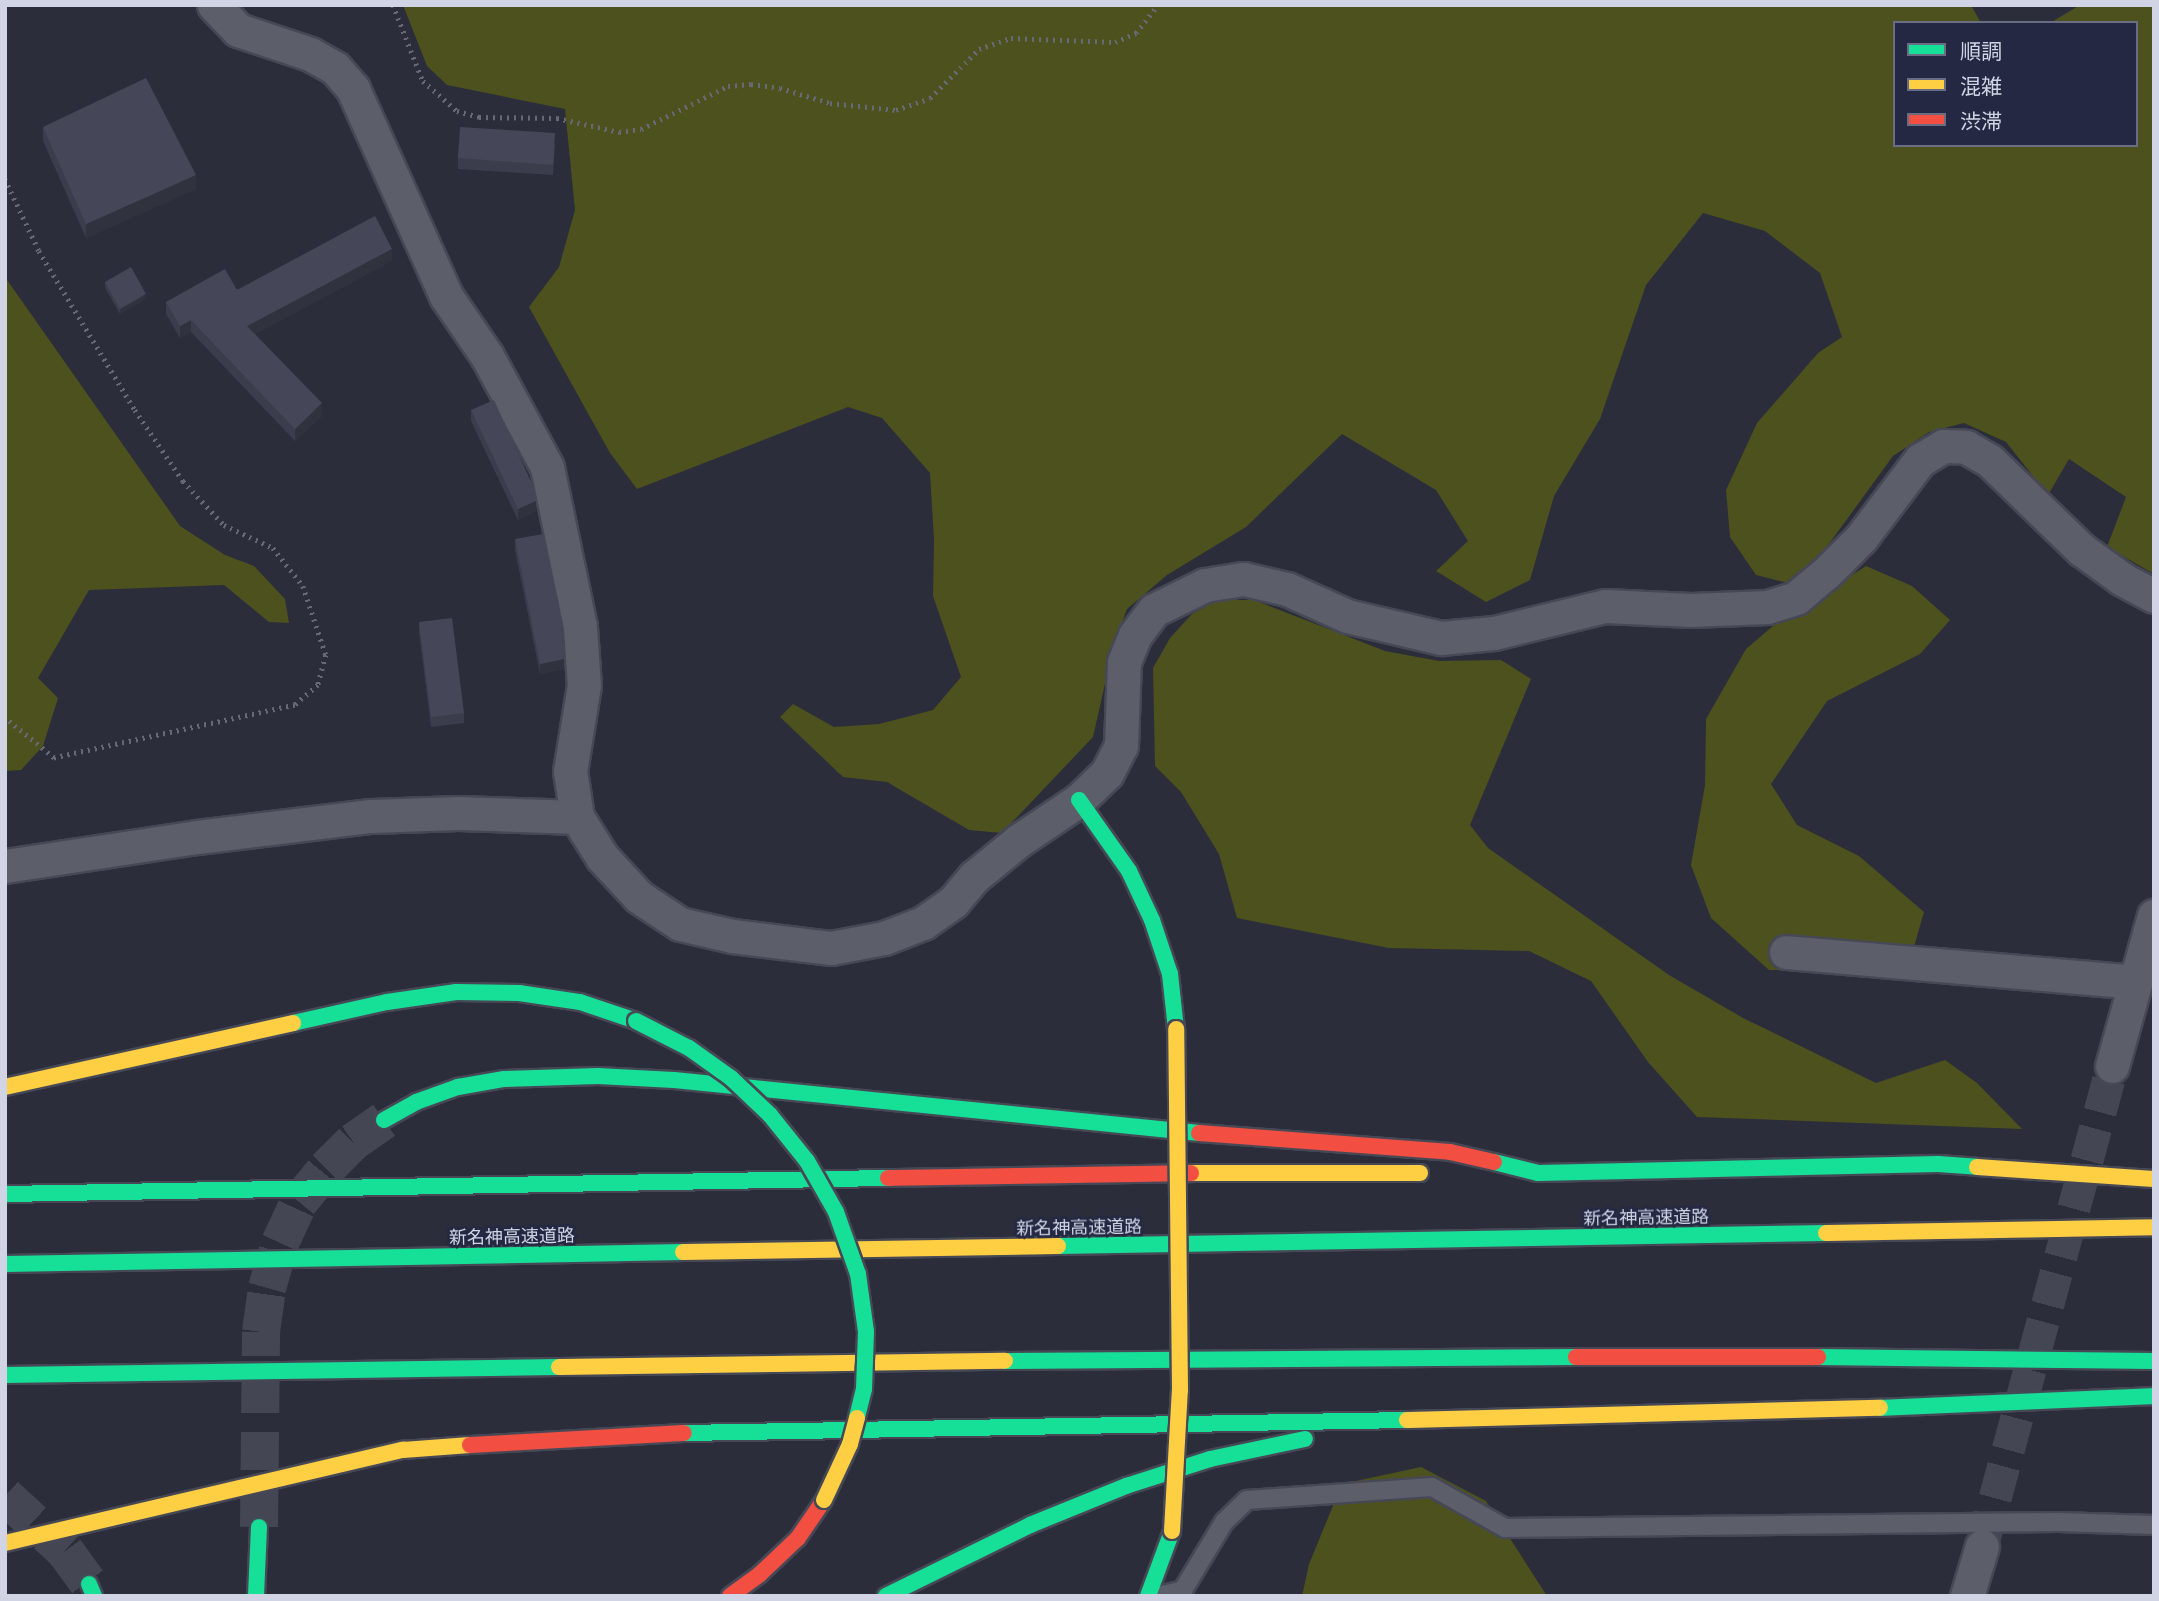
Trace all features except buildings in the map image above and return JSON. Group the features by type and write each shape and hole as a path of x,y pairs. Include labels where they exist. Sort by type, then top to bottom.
{"main road":[{"path":"1079,800 1129,871 1152,920 1171,974 1176,1029 1180,1390 1172,1531 1149,1596"},
{"path":"5,1087 387,1002 456,992 519,993 580,1002 636,1021 689,1048 731,1078 770,1115 807,1161 836,1212 858,1273 866,1343 864,1390 850,1444 824,1500 798,1538 760,1574 730,1596"},
{"path":"384,1120 416,1102 458,1087 504,1079 598,1076 674,1080 1154,1130 1450,1152 1538,1173"},
{"path":"1474,1173 1938,1164 2154,1180"},
{"path":"5,1194 1145,1173 1434,1173"},
{"name":"新名神高速道路","path":"5,1264 2154,1227"},
{"path":"5,1375 1254,1357 1837,1357 2154,1361"},
{"path":"5,1543 403,1450 602,1436 793,1429 1499,1419 1810,1411 2154,1396"},
{"path":"886,1596 1030,1525 1126,1486 1210,1459 1277,1443 1359,1431 1499,1419"},
{"path":"256,1596 259,1527"}],"street":[{"path":"214,5 238,30 310,54 335,68 353,89 446,296 487,356 547,467 580,627 584,685 570,771 577,817 602,857 639,897 680,924 732,936 831,948 884,938 923,923 953,902 974,877 1018,841 1079,800 1107,774 1121,746 1124,662 1135,635 1154,610 1205,585 1244,579 1255,581 1287,589 1347,616 1441,638 1494,633 1605,606 1691,610 1767,607 1796,598 1826,573 1861,538 1920,460 1943,446 1966,447 1990,461 2082,551 2122,579 2154,596"},
{"path":"5,866 197,836 371,816 458,813 577,817"},
{"path":"2112,1066 2154,916"},
{"path":"1786,952 2135,982"},
{"path":"1967,1596 1982,1546"}],"lane":[{"path":"1158,1596 1183,1590 1224,1522 1247,1500 1432,1487 1505,1528 2059,1522 2154,1525"}],"path":[{"path":"393,5 423,81 457,111 479,117 557,118 619,132 641,129 728,86 751,84 780,88 831,103 896,110 930,98 979,49 1011,37 1115,42 1136,33 1158,5"},
{"path":"5,179 39,251 135,410 183,481 224,526 273,548 303,586 326,655 318,685 295,705 54,758 5,718"}],"green space":[{"path":"403,5 1971,5 1980,21 1893,21 1893,147 2138,147 2138,21 2053,21 2080,5 2154,5 2154,574 2107,547 2126,497 2069,459 2048,495 2006,442 1964,423 1929,432 1893,456 1823,552 1788,583 1756,575 1730,537 1726,490 1757,423 1818,353 1842,337 1820,273 1765,231 1703,213 1646,285 1600,419 1554,496 1530,580 1486,602 1436,571 1468,541 1436,490 1342,434 1246,527 1167,575 1127,609 1114,644 1093,737 1002,833 969,830 887,782 843,777 780,717 793,704 834,727 879,724 933,710 961,677 933,596 934,540 930,473 882,418 848,407 637,489 610,453 529,307 559,267 575,210 565,109 447,85 427,66"},
{"path":"5,277 180,526 225,555 254,566 285,599 289,623 269,622 224,585 89,590 38,678 58,698 43,746 21,770 5,771"},
{"path":"1866,566 1912,586 1950,620 1920,654 1827,701 1771,784 1797,825 1859,856 1924,912 1911,957 1838,970 1769,970 1711,918 1691,865 1705,785 1706,719 1746,649 1773,626"},
{"path":"1218,600 1254,600 1385,651 1439,661 1501,660 1531,679 1470,825 1488,848 1669,975 1743,1018 1876,1083 1945,1060 1977,1083 2022,1129 1697,1117 1648,1062 1591,981 1529,951 1389,948 1237,918 1219,854 1181,792 1155,766 1153,668 1170,638 1192,614"},
{"path":"1421,1467 1486,1501 1547,1596 1302,1596 1309,1564 1342,1484"}],"tunnel":[{"path":"1982,1546 2112,1066"},
{"path":"259,1527 261,1332 267,1288 280,1243 299,1202 326,1169 353,1142 384,1120"},
{"path":"5,1496 65,1551 89,1584"}],"traffic: fast":[{"path":"1079,800 1129,871 1152,920 1170,974 1176,1029"},
{"path":"293,1023 387,1002 456,992 519,993 580,1002 636,1021"},
{"path":"636,1021 689,1048 731,1078 770,1115 807,1161 836,1212 858,1274 866,1332 864,1389 857,1418"},
{"path":"384,1120 416,1102 458,1087 504,1079 598,1076 674,1080 1199,1133"},
{"path":"1494,1162 1538,1173 1938,1164 1977,1167"},
{"path":"5,1194 888,1178"},
{"path":"1058,1246 1826,1233"},
{"path":"5,1264 683,1252"},
{"path":"1005,1361 1576,1357"},
{"path":"1818,1357 2154,1361"},
{"path":"5,1375 559,1367"},
{"path":"1880,1408 2154,1396"},
{"path":"684,1433 1407,1420"},
{"path":"886,1596 1030,1525 1126,1486 1210,1459 1305,1439"},
{"path":"256,1596 259,1527"},
{"path":"1148,1596 1172,1531"},
{"path":"89,1584 94,1596"}],"traffic: slow":[{"path":"5,1087 293,1023"},
{"path":"1172,1531 1180,1390 1176,1029"},
{"path":"1977,1167 2154,1179"},
{"path":"1191,1173 1420,1173"},
{"path":"1826,1233 2154,1227"},
{"path":"683,1252 1058,1246"},
{"path":"559,1367 1005,1361"},
{"path":"1407,1420 1880,1408"},
{"path":"824,1500 850,1444 857,1418"},
{"path":"5,1543 403,1450 470,1445"}],"traffic: jam":[{"path":"1199,1133 1450,1152 1494,1162"},
{"path":"888,1178 1191,1173"},
{"path":"1576,1357 1818,1357"},
{"path":"470,1445 684,1433"},
{"path":"730,1596 760,1574 798,1538 824,1500"}]}
